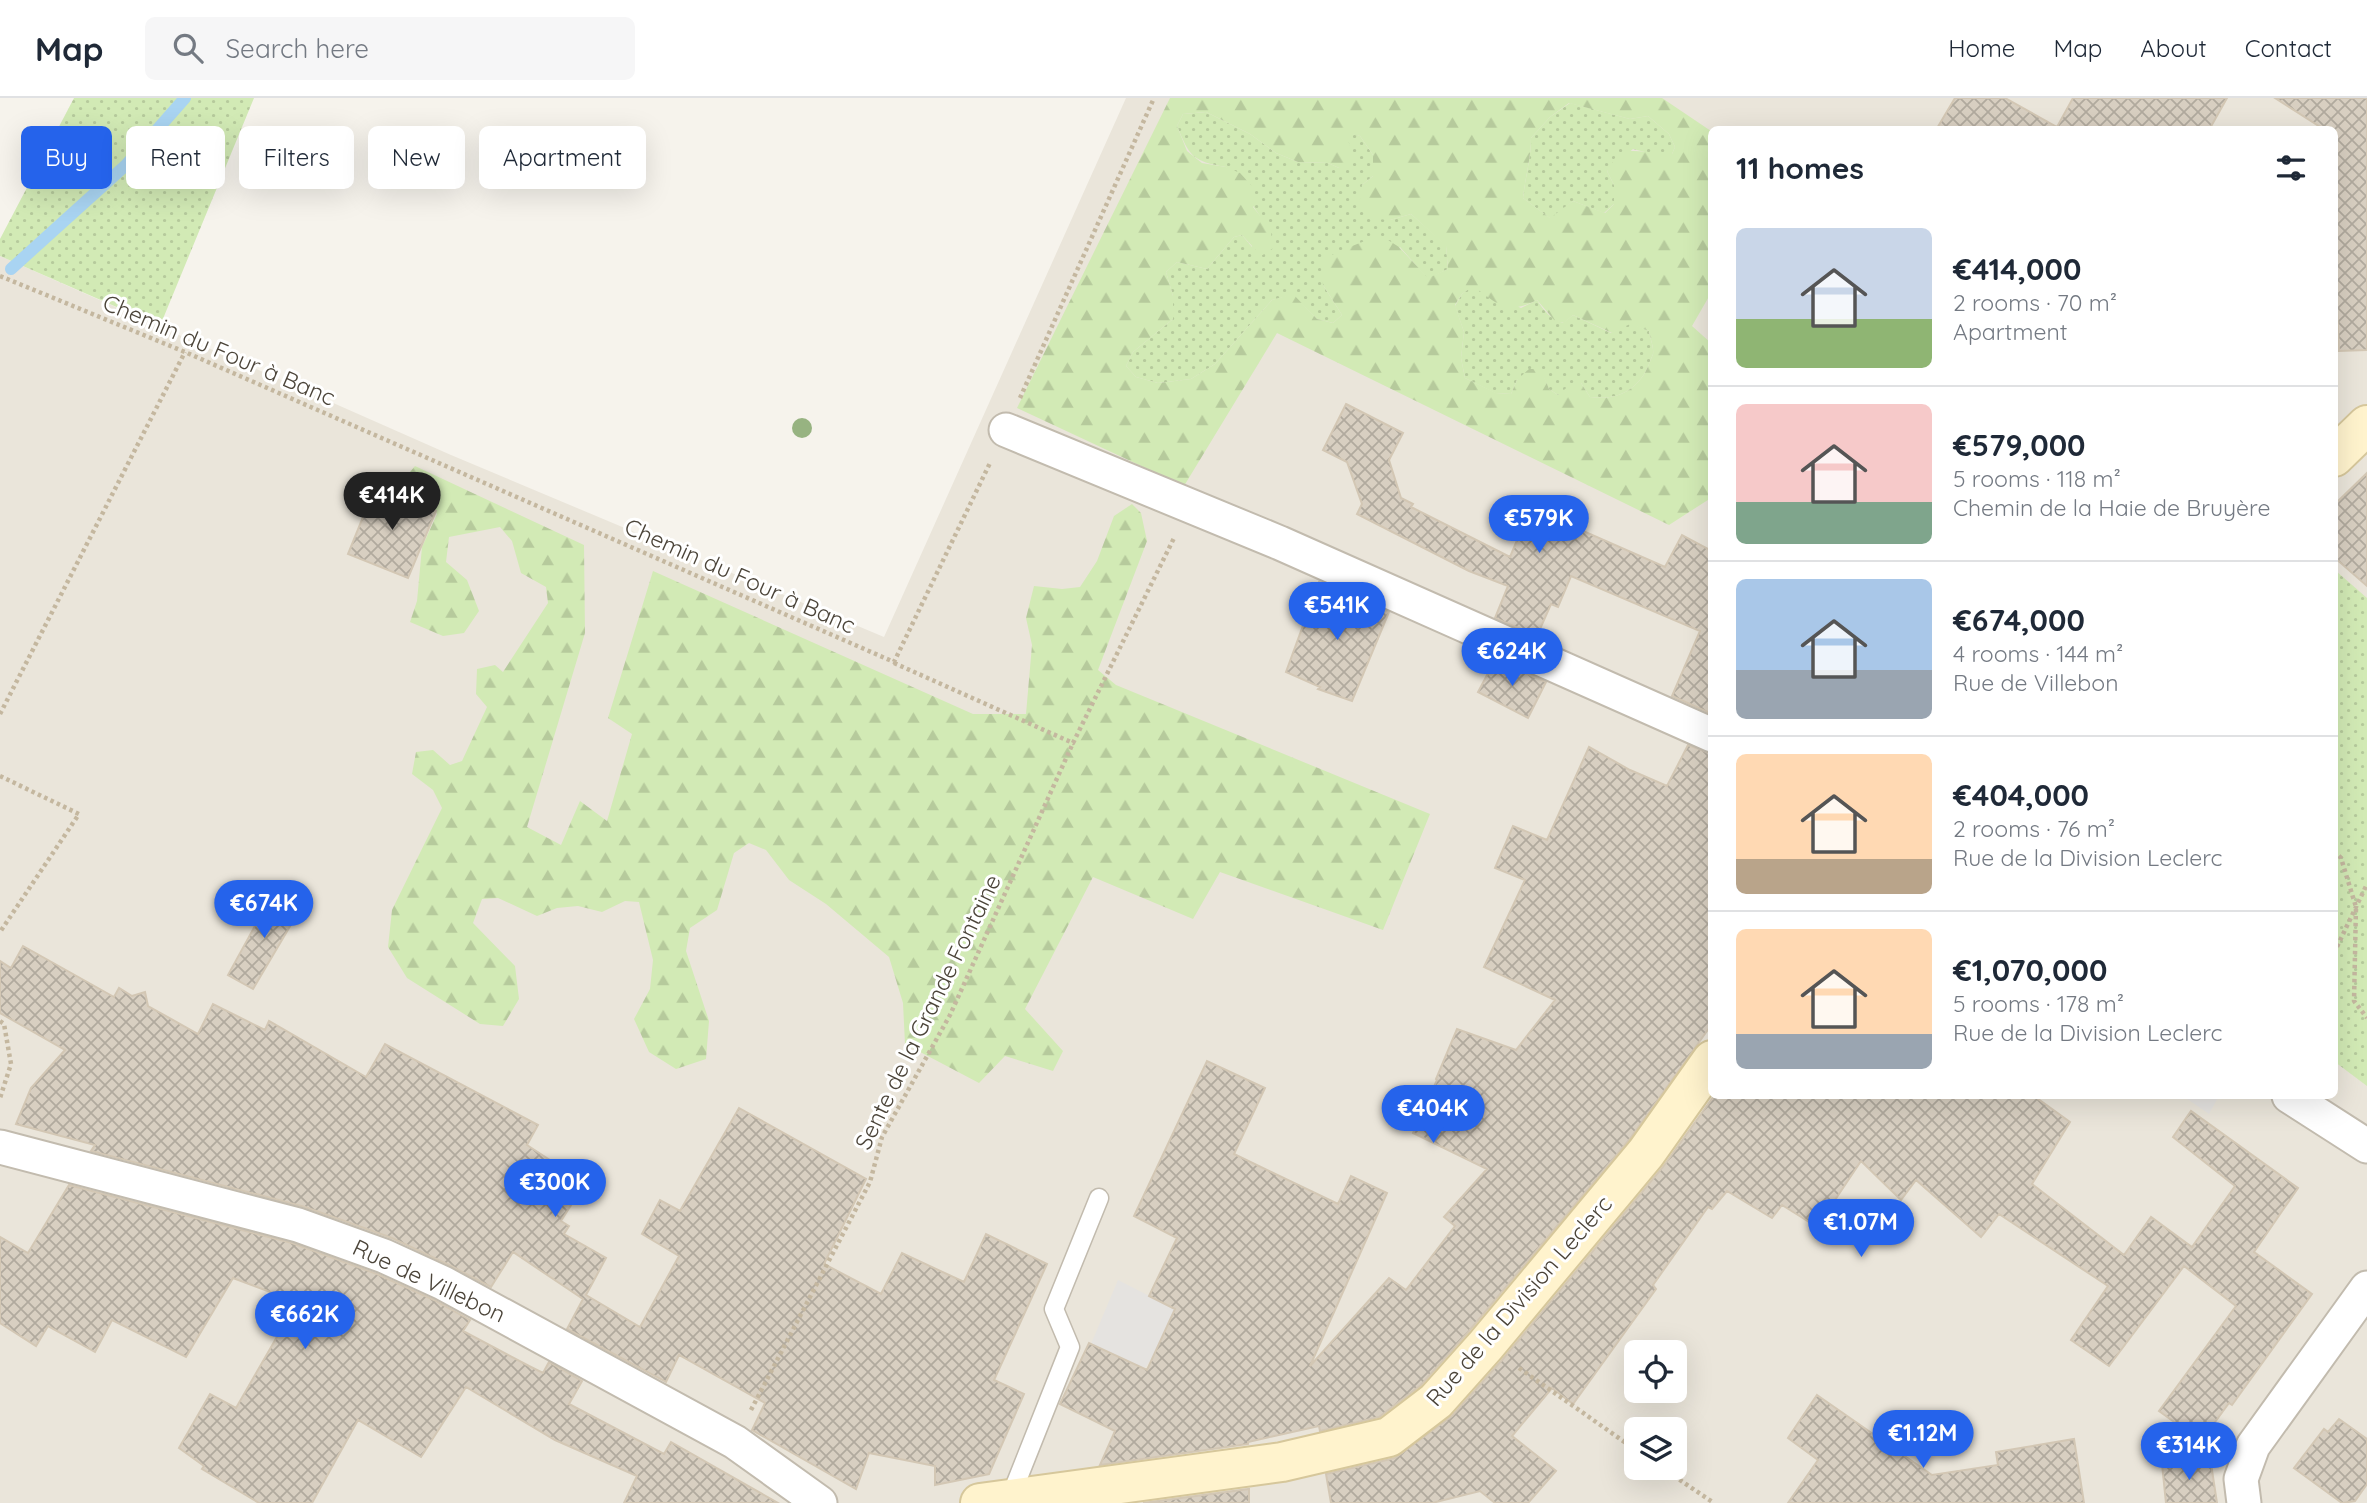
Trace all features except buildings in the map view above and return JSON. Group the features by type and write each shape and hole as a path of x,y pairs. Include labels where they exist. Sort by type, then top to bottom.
{"main road":[{"path":"2338,453 2367,425"},
{"name":"Rue de la Division Leclerc","path":"995,1501 1282,1462 1388,1437 1436,1401 1486,1345 1646,1153 1708,1066"}],"street":[{"path":"1006,430 1292,548 1708,733"},
{"path":"2294,1099 2367,1146"},
{"name":"Rue de Villebon","path":"0,1147 298,1224 384,1256 443,1283 735,1442 820,1503"},
{"path":"2244,1503 2241,1479 2253,1446 2367,1288"}],"lane":[{"path":"995,1501 1070,1347 1054,1309 1099,1198"}],"path":[{"path":"894,663 1006,430 1154,98"},
{"name":"Chemin du Four à Banc","path":"0,276 185,352 1073,743"},
{"path":"0,714 185,352"},
{"name":"Sente de la Grande Fontaine","path":"735,1442 870,1182 883,1137 950,1015 1073,743 1190,506"},
{"path":"0,776 79,814 0,932"},
{"path":"2338,855 2356,907 2354,1001 2367,1018"},
{"path":"2338,945 2367,884"},
{"path":"0,1021 4,1024 11,1064 0,1098"},
{"path":"1486,1345 1624,1442"},
{"path":"1680,1480 1714,1503"}],"shaded area":[{"path":"1126,98 2367,98 2367,1503 0,1503 0,256 451,455 884,637"},
{"path":"2187,1099 2217,1099 2209,1114"},
{"path":"1118,1280 1175,1309 1144,1369 1091,1344"}],"green space":[{"path":"74,98 254,98 242,126 239,126 239,134 225,168 225,126 126,126 126,189 216,189 160,326 0,256 0,239 26,189 112,189 112,126 59,126"},
{"path":"1170,98 1662,98 1708,129 1708,298 1692,326 1708,340 1708,500 1669,525 1277,333 1184,486 1017,408","holes":["1569,103 1630,119 1648,116 1669,134 1675,147 1672,154 1638,151 1618,153 1607,171 1614,185 1614,204 1605,213 1573,201 1550,218 1523,198 1531,138 1550,117","1206,112 1250,134 1276,153 1298,162 1328,163 1339,168 1355,158 1345,133 1360,136 1373,155 1373,176 1362,185 1359,206 1368,218 1390,220 1411,214 1446,246 1448,269 1428,278 1399,247 1380,235 1337,252 1321,262 1323,285 1342,315 1333,323 1317,319 1293,294 1272,300 1215,364 1191,379 1158,383 1136,377 1126,366 1133,352 1173,319 1173,296 1166,272 1177,262 1207,269 1234,237 1242,235 1261,256 1272,249 1271,229 1253,207 1253,187 1240,173 1226,167 1202,163 1187,151 1177,126 1183,114","1473,286 1503,306 1517,307 1537,300 1555,321 1564,323 1573,315 1612,333 1630,324 1649,331 1653,354 1645,373 1626,392 1600,398 1590,397 1581,383 1572,383 1558,395 1549,389 1541,369 1529,369 1517,380 1511,394 1496,393 1465,378 1461,358 1464,332 1455,305 1462,294"]},
{"path":"1570,103 1630,119 1648,116 1669,134 1675,147 1672,154 1653,154 1633,149 1607,171 1614,185 1614,204 1604,213 1573,201 1551,219 1523,198 1531,138 1550,117"},
{"path":"1206,112 1250,134 1276,153 1298,162 1328,163 1339,168 1345,132 1360,136 1373,155 1373,176 1362,185 1390,220 1411,214 1446,245 1448,269 1428,279 1400,247 1323,285 1342,315 1333,323 1317,319 1293,295 1272,300 1215,364 1191,379 1158,383 1136,377 1126,366 1133,352 1173,319 1173,296 1166,272 1177,262 1207,269 1234,237 1242,235 1252,247 1260,216 1226,167 1199,160 1194,156 1185,145 1177,126 1183,114"},
{"path":"1473,285 1521,308 1537,300 1548,314 1563,323 1573,315 1611,333 1630,323 1649,331 1653,354 1645,373 1626,392 1600,398 1590,397 1581,383 1558,395 1549,389 1540,369 1517,380 1511,394 1495,393 1465,378 1461,358 1464,332 1455,306 1462,294"},
{"path":"415,466 584,545 585,633 527,827 561,845 580,801 607,821 632,734 608,718 653,571 973,714 1026,714 1032,645 1026,618 1034,586 1062,589 1080,587 1097,561 1114,516 1132,504 1141,513 1147,541 1098,670 1116,685 1430,814 1383,930 1220,872 1193,919 1093,877 1025,1009 1063,1051 1053,1071 1005,1056 979,1083 905,1044 903,1003 889,957 826,904 789,880 766,850 749,843 734,853 717,910 690,928 686,951 709,1021 706,1059 676,1069 649,1052 634,1019 650,989 653,960 639,902 625,901 602,912 578,906 557,908 537,916 498,898 482,899 473,923 515,966 519,999 503,1026 480,1024 407,978 388,947 392,910 442,808 433,790 412,774 416,752 433,750 450,765 462,761 487,707 476,694 477,669 495,665 503,672 548,603 546,587 521,573 512,541 500,527 449,537 446,562 467,580 479,611 464,633 443,636 410,622 417,601 422,547 437,514 424,495 403,480"},
{"path":"2338,573 2367,598 2367,1086 2338,1064"}],"waterway":[{"path":"11,269 126,165 185,98"}]}
